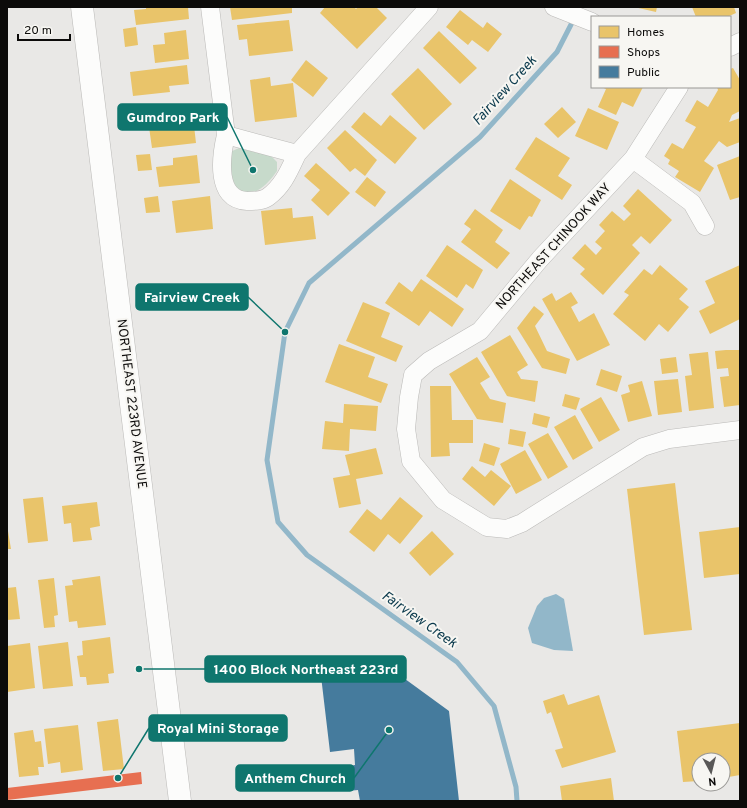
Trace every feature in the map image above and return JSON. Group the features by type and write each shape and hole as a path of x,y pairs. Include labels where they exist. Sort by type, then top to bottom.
{"main road":[{"name":"NORTHEAST 223RD AVENUE","path":"82,7 180,801"}],"street":[{"path":"210,7 226,135 221,152 225,186 232,196 244,201 266,199 285,181 297,154 429,7"},
{"path":"556,8 591,22"},
{"path":"731,46 740,42"},
{"name":"NORTHEAST CHINOOK WAY","path":"678,88 633,159 540,258 480,331 429,361 413,375 406,429 411,461 443,500 487,527 507,529 522,522 643,447 669,439 740,430"},
{"path":"226,135 297,154"},
{"path":"633,159 692,203 705,226"}],"green space":[{"path":"239,148 271,156 277,162 277,171 267,183 257,191 251,193 245,192 232,185 230,152"}],"water":[{"path":"556,594 564,599 573,651 554,650 532,643 528,628 537,606 544,598"}],"building: Homes":[{"path":"146,7 188,7 189,19 136,25 134,10 146,9"},
{"path":"230,7 292,7 292,13 232,20"},
{"path":"325,7 354,7 356,9 358,7 376,7 387,18 357,49 320,13"},
{"path":"634,7 657,7 656,12"},
{"path":"692,7 734,7 736,13 729,16 696,16"},
{"path":"460,10 483,28 487,22 502,34 488,52 472,40 468,45 446,27"},
{"path":"289,20 293,51 249,56 247,39 239,40 237,25"},
{"path":"136,27 138,45 125,47 123,29"},
{"path":"186,30 189,59 155,63 153,45 165,44 164,33"},
{"path":"439,31 477,68 460,84 423,48"},
{"path":"306,60 328,78 313,97 291,80"},
{"path":"187,65 189,84 169,86 170,92 133,96 130,72"},
{"path":"418,68 452,104 424,130 391,94"},
{"path":"733,68 740,80 740,111 732,115 729,122 740,118 740,142 727,147 719,141 704,161 714,168 700,192 675,177 679,171 668,164 670,160 664,156 672,143 683,149 696,127 685,121 697,100 708,107 718,90 717,88 731,88 731,69"},
{"path":"270,77 271,86 293,83 297,117 255,122 250,80"},
{"path":"604,88 642,88 633,107 622,102 616,115 598,107 606,89"},
{"path":"562,107 576,122 558,138 544,124"},
{"path":"588,108 619,122 607,150 575,136"},
{"path":"364,112 381,126 390,115 417,138 395,164 351,127"},
{"path":"150,113 151,121 193,117 196,143 152,148 149,127 134,129 132,115"},
{"path":"345,130 377,160 365,176 355,168 350,172 327,148"},
{"path":"536,137 570,158 558,176 572,185 562,200 515,169"},
{"path":"150,154 152,170 138,171 136,155"},
{"path":"197,155 200,183 159,187 156,167 173,165 173,158"},
{"path":"740,156 740,197 730,200 717,165"},
{"path":"316,163 350,193 328,216 311,200 320,190 304,176"},
{"path":"367,177 386,192 375,207 355,192"},
{"path":"510,179 541,200 532,217 529,216 520,230 490,211"},
{"path":"638,189 672,220 650,244 641,236 632,245 640,253 603,295 580,274 585,269 572,258 585,244 596,255 602,248 595,242 605,231 599,225 612,211 624,221 631,214 623,206"},
{"path":"158,196 160,212 146,213 144,198"},
{"path":"210,196 213,229 176,233 172,201"},
{"path":"292,208 293,218 313,216 316,239 265,245 261,211"},
{"path":"475,209 503,230 495,242 510,253 497,269 461,242 471,229 464,224"},
{"path":"447,245 483,270 473,289 466,284 457,298 426,276"},
{"path":"660,265 688,289 679,299 689,307 668,332 659,324 645,341 613,314 629,295 624,292 644,269 652,275"},
{"path":"740,265 740,319 710,334 699,311 715,303 705,281"},
{"path":"421,279 464,309 452,327 430,311 419,326 385,303 399,282 412,292"},
{"path":"571,292 578,303 571,307 579,322 594,313 610,345 577,361 542,299 552,293 556,301"},
{"path":"363,302 390,313 381,337 403,346 396,362 346,341"},
{"path":"534,306 544,314 535,326 547,351 570,359 566,374 542,368 517,328"},
{"path":"510,335 528,365 517,372 521,379 538,381 535,402 507,396 481,352"},
{"path":"339,344 375,357 368,377 388,384 381,403 325,382"},
{"path":"740,350 740,405 724,407 720,377 729,376 728,368 717,369 715,351"},
{"path":"708,352 714,408 689,411 685,376 692,375 689,354"},
{"path":"477,357 490,377 480,383 490,399 506,403 503,423 477,419 449,374"},
{"path":"676,357 678,372 662,374 660,359"},
{"path":"601,369 622,376 617,392 596,385"},
{"path":"678,379 682,412 658,415 654,381"},
{"path":"642,381 652,416 628,422 621,395 630,392 628,385"},
{"path":"430,386 451,386 452,420 473,420 473,443 449,443 450,456 431,457"},
{"path":"565,394 580,398 576,410 562,406"},
{"path":"601,397 620,430 599,442 580,409"},
{"path":"344,404 378,406 376,431 350,429 349,451 322,449 325,421 343,423"},
{"path":"534,413 550,417 547,428 532,424"},
{"path":"575,415 593,448 573,460 554,427"},
{"path":"510,429 526,432 523,447 508,444"},
{"path":"548,433 568,467 548,479 528,444"},
{"path":"484,443 500,448 494,466 479,461"},
{"path":"376,448 383,474 356,479 361,504 339,508 333,478 350,475 345,455"},
{"path":"525,450 542,480 516,494 500,464"},
{"path":"472,466 485,477 491,470 511,486 494,506 462,479"},
{"path":"675,483 692,630 644,635 627,489"},
{"path":"43,497 48,541 28,543 23,499"},
{"path":"400,497 423,516 400,544 388,534 374,552 349,532 367,509 381,520"},
{"path":"97,502 100,526 90,528 92,540 73,542 71,523 64,524 62,506"},
{"path":"7,525 11,549 7,549"},
{"path":"740,527 740,574 704,578 699,532"},
{"path":"432,531 454,554 430,576 409,553"},
{"path":"100,576 106,625 78,628 77,621 69,622 65,586 73,585 72,580"},
{"path":"54,578 58,615 54,616 55,627 44,628 38,580"},
{"path":"16,587 20,619 7,620 7,588"},
{"path":"110,637 114,673 108,674 109,683 87,685 86,677 80,677 77,656 83,655 82,641"},
{"path":"68,642 73,686 43,689 38,646"},
{"path":"30,643 35,688 7,692 7,646"},
{"path":"564,694 568,705 599,695 616,752 562,768 555,750 563,748 551,712 547,714 543,701"},
{"path":"118,719 124,769 103,771 97,722"},
{"path":"740,723 740,775 731,777 731,752 691,752 691,782 683,782 677,731"},
{"path":"78,725 83,770 61,773 60,762 48,764 44,729"},
{"path":"33,730 35,742 41,741 44,767 38,767 39,775 19,777 14,733"},
{"path":"611,778 614,801 562,801 560,786"}],"building: Shops":[{"path":"141,772 142,784 7,800 7,788"}],"building: Public":[{"path":"390,668 449,711 459,801 360,801 358,790 347,791 344,767 355,765 354,749 330,752 321,676"}],"waterway":[{"name":"Fairview Creek","path":"517,801 516,787 494,706 457,662 307,555 278,522 267,460 285,332 309,283 480,137 557,52 580,7"}],"place":[{"name":"Gumdrop Park","path":"253,170"},
{"name":"Fairview Creek","path":"285,332"},
{"name":"1400 Block Northeast 223rd","path":"139,669"},
{"name":"Anthem Church","path":"389,730"},
{"name":"Royal Mini Storage","path":"118,778"}]}
